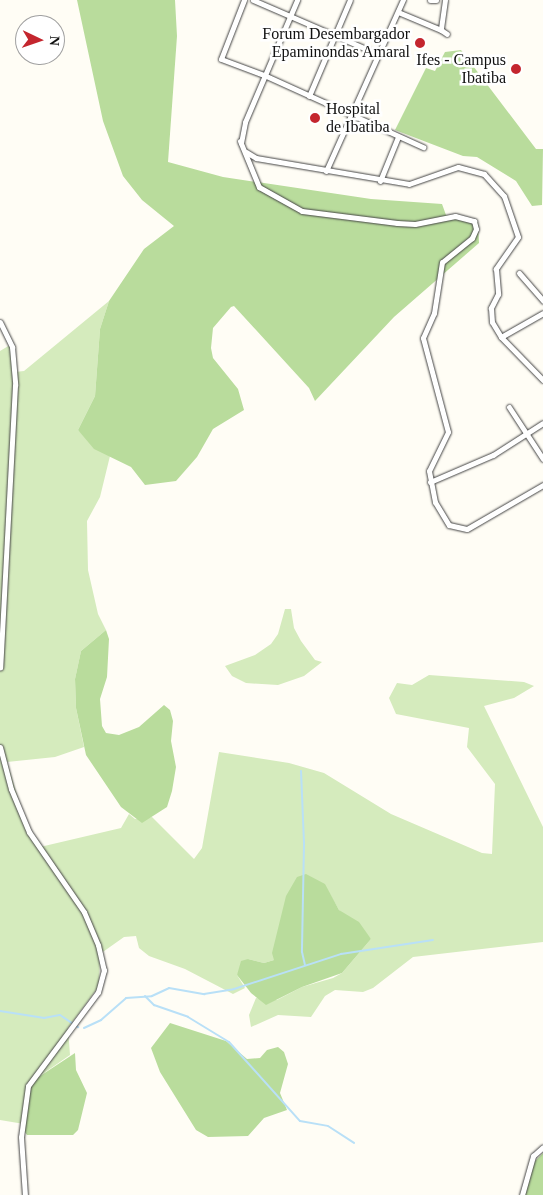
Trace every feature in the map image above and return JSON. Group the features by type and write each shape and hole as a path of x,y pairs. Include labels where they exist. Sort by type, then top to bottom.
{"street":[{"path":"244,0 221,57 423,147"},
{"path":"253,0 378,54"},
{"path":"298,0 264,75 245,122 240,141 259,187 302,211 397,223 415,224 455,216 474,221 476,229 472,238 442,262 434,313 423,338 448,432 431,464 430,482 435,502 445,520 460,530 473,527 543,485"},
{"path":"309,96 350,0"},
{"path":"326,171 353,116 378,54 403,0"},
{"path":"430,0 436,0"},
{"path":"441,30 444,0"},
{"path":"398,12 447,34"},
{"path":"380,181 398,137"},
{"path":"240,141 248,155 256,158 380,181 409,184 458,168 476,170 492,180 504,196 518,233 516,242 496,269 498,294 490,315 501,336 543,380"},
{"path":"519,273 543,301"},
{"path":"501,336 543,313"},
{"path":"0,322 12,347 15,403 0,668"},
{"path":"509,407 543,459"},
{"path":"430,482 493,455 543,423"},
{"path":"0,747 11,789 29,832 84,912 98,945 104,970 98,992 28,1086 21,1138 25,1195"},
{"path":"522,1195 533,1156 543,1147"}],"green space":[{"path":"77,0 175,0 177,36 168,162 223,177 371,199 442,204 446,215 478,222 479,243 394,317 315,401 309,388 234,306 231,307 213,328 211,348 213,358 238,389 244,410 213,429 197,457 176,481 145,485 131,467 94,449 78,430 95,396 100,329 109,301 144,249 174,226 142,200 123,176 103,121"},
{"path":"461,50 536,149 543,149 542,205 532,206 516,181 477,157 463,156 395,130 426,68 435,71 445,52"},
{"path":"109,301 100,329 95,396 78,430 110,456 100,497 87,521 88,570 98,614 106,630 81,651 75,679 76,708 84,747 55,757 7,762 25,820 40,847 121,828 129,814 135,819 152,817 194,859 202,848 219,752 289,763 324,773 391,814 482,853 492,854 495,784 467,747 469,728 396,714 389,698 397,683 412,685 429,675 524,682 534,686 514,698 484,706 543,827 543,942 413,957 373,988 363,992 335,990 325,996 311,1017 278,1015 251,1027 249,1015 256,998 277,1000 302,987 333,978 342,973 371,939 339,910 324,884 274,960 264,963 248,959 237,975 245,988 233,994 185,969 149,956 139,948 136,936 124,937 100,954 99,986 68,1028 70,1055 31,1082 24,1124 0,1120 0,351 10,345 15,372 24,371"},
{"path":"285,609 291,609 294,628 301,641 315,660 322,662 304,676 278,685 246,683 232,676 225,666 255,655 271,644 278,634"},
{"path":"106,630 109,639 107,677 100,699 102,726 106,733 119,735 139,727 164,705 170,710 173,721 171,741 176,767 172,791 167,807 142,823 121,807 86,755 76,708 75,679 81,651"},
{"path":"306,874 325,884 339,910 359,922 371,939 342,973 302,987 266,1005 251,993 237,975 241,961 248,959 264,963 274,960 272,953 286,896 297,877"},
{"path":"170,1023 226,1041 247,1059 260,1058 267,1050 278,1047 284,1052 288,1064 280,1093 287,1110 264,1118 248,1136 208,1137 196,1130 160,1072 151,1048"},
{"path":"75,1053 76,1070 87,1093 78,1130 73,1135 27,1135 24,1131 31,1082"},
{"path":"543,1153 543,1195 523,1195 535,1161"}],"waterway":[{"path":"301,771 304,844 302,952 305,965"},
{"path":"84,1028 101,1020 126,998 152,996 169,988 204,994 234,989 341,954 433,940"},
{"path":"145,996 154,1005 188,1017 229,1042 300,1121 328,1126 354,1143"},
{"path":"0,1011 44,1018 60,1015 78,1027"}],"place":[{"name":"Forum Desembargador Epaminondas Amaral","path":"420,43"},
{"name":"Ifes - Campus Ibatiba","path":"516,69"},
{"name":"Hospital de Ibatiba","path":"315,118"}]}
